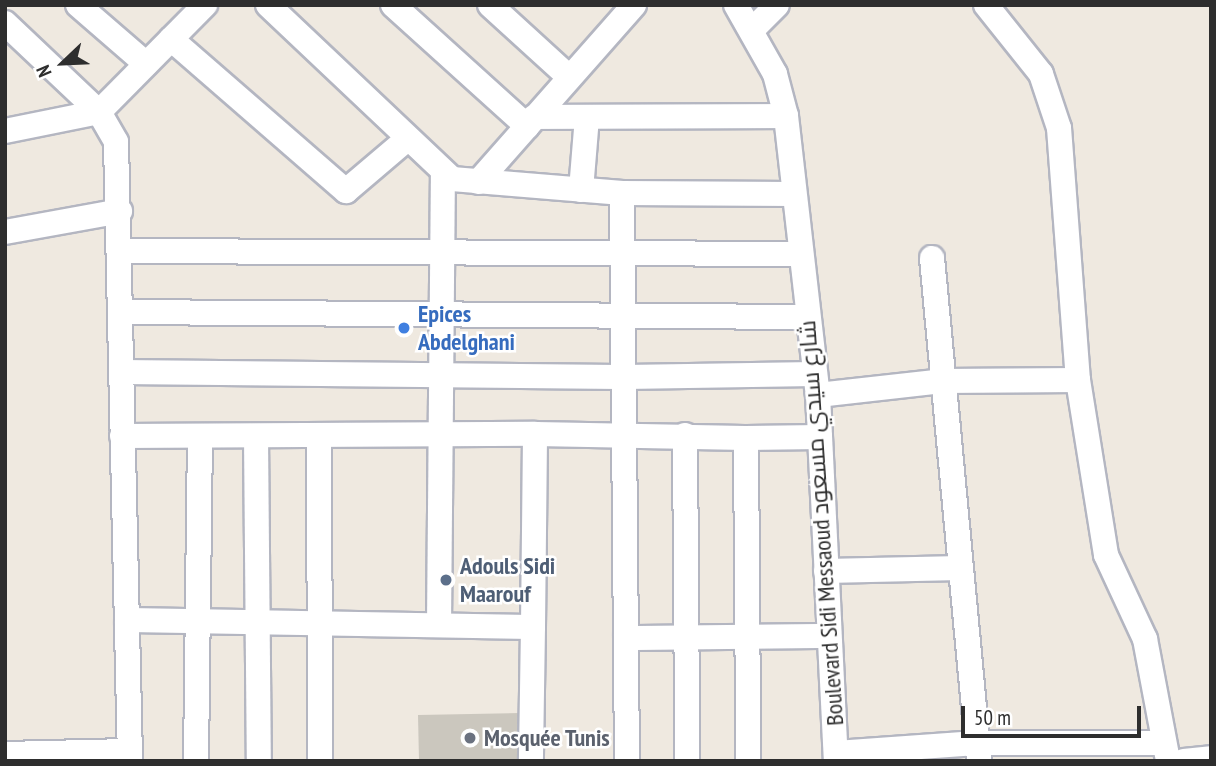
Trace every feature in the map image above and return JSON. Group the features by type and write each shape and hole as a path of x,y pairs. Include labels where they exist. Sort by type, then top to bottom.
{"street":[{"path":"78,5 146,64"},
{"path":"5,131 99,112 205,5"},
{"path":"393,5 531,122 587,117 786,116"},
{"path":"490,5 569,78"},
{"path":"478,182 634,5"},
{"name":"Boulevard Sidi Messaoud شارع سيدي مسعود","path":"736,5 775,74 786,116 816,384 836,757"},
{"path":"752,30 777,5"},
{"path":"836,757 978,752 1166,752 1145,639 1106,555 1078,380 1068,225 1054,107 1026,50 986,5"},
{"path":"274,7 443,175 478,182 622,193 793,194"},
{"path":"5,23 99,112 116,142 121,251 122,436 130,756 5,754"},
{"path":"171,39 346,191 406,140"},
{"path":"581,190 587,117"},
{"path":"439,624 443,175"},
{"path":"622,193 627,436 627,761"},
{"path":"5,232 120,211"},
{"path":"121,251 801,254"},
{"path":"932,258 978,752"},
{"path":"121,312 441,312 624,317 808,317"},
{"path":"121,372 625,377 816,384 1078,380"},
{"path":"122,436 535,434 820,437"},
{"path":"531,761 535,434"},
{"path":"685,435 687,761"},
{"path":"196,761 200,436"},
{"path":"256,436 259,761"},
{"path":"319,436 320,761"},
{"path":"746,438 748,761"},
{"path":"826,571 960,568"},
{"path":"127,620 533,626"},
{"path":"626,638 829,636"},
{"path":"1184,761 1211,758"}],"building":[{"name":"Mosquée Tunis","path":"520,713 520,761 419,761 418,715"}],"place":[{"name":"Epices Abdelghani","path":"404,328"},
{"name":"Adouls Sidi Maarouf","path":"446,580"},
{"name":"Mosquée Tunis","path":"470,738"}]}
